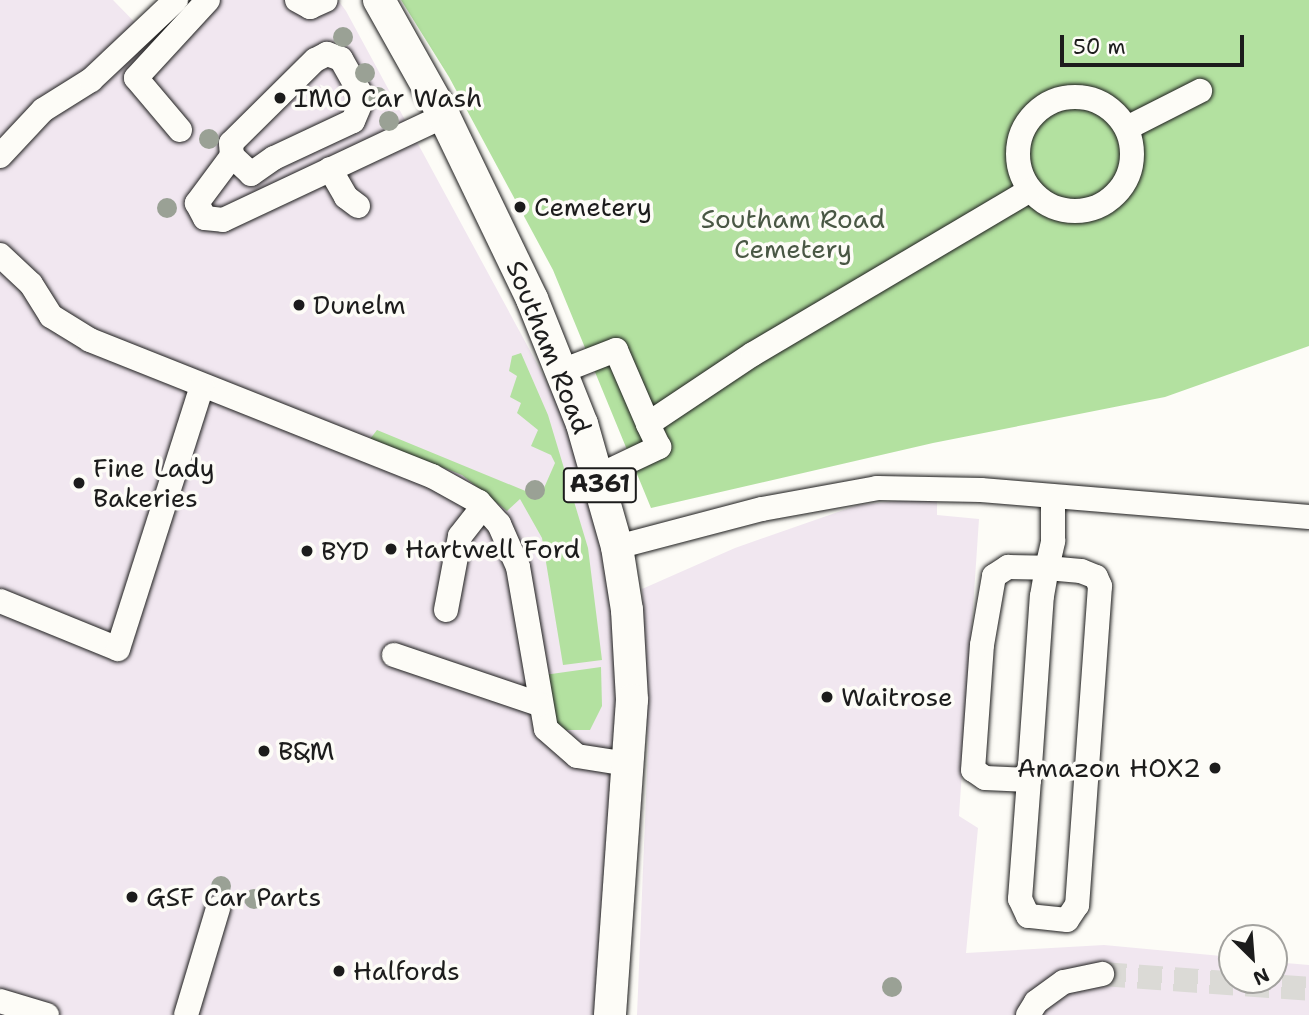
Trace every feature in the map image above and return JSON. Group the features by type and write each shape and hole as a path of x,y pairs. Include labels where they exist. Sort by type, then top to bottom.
{"main road":[{"name":"Southam Road","path":"379,0 444,116 562,371 598,476 617,547 631,657 628,764 610,1015"}],"street":[{"path":"0,156 43,110 98,74 176,0"},
{"path":"180,130 136,78 208,0"},
{"path":"297,0 310,7 326,0"},
{"path":"251,174 274,158 357,117 363,98 338,56 327,54 315,60 231,143 232,156 198,200 200,214 223,220 444,116"},
{"path":"1127,128 1200,91"},
{"path":"1084,97 1116,113 1127,128 1132,144 1130,168 1108,201 1084,210 1058,209 1030,190 1021,175 1019,142 1024,126 1048,103 1084,97"},
{"path":"232,156 275,195"},
{"path":"330,169 346,197 358,206"},
{"path":"648,424 753,354 1030,190"},
{"path":"0,255 31,284 51,316 90,340 432,476 483,507 499,524 518,567 539,704 546,729 568,751 592,760 628,764"},
{"path":"562,371 616,350 659,447 598,476"},
{"path":"0,601 118,649 202,386"},
{"path":"617,547 762,509 877,488 981,490 1309,517"},
{"path":"1029,780 975,774 978,699 994,576 1008,567 1047,568 1091,573 1100,586 1077,905 1067,920 1035,919 1021,907 1047,568 1053,541 1053,497"},
{"path":"446,610 460,536 483,507"},
{"path":"394,654 431,677 539,704"},
{"path":"186,1015 218,908"},
{"path":"1028,1015 1036,1002 1064,982 1102,974"},
{"path":"0,1001 47,1015"}],"shaded area":[{"path":"0,0 113,0 153,41 194,0 338,0 346,11 598,476 628,764 610,1015 0,1015"},
{"path":"937,497 937,515 979,519 959,816 978,828 966,953 1104,945 1218,956 1218,994 1288,994 1288,963 1309,965 1309,1015 637,1015 648,748 642,589 735,548 858,505"}],"green space":[{"name":"Southam Road Cemetery","path":"401,0 1309,0 1309,346 1165,397 933,443 651,508 553,270 449,77"},
{"path":"521,353 548,415 588,548 602,660 563,665 542,538 520,499 507,511 462,475 370,439 377,430 540,497 555,463 551,455 531,446 538,430 517,413 521,403 510,397 517,376 509,371 512,356"},
{"path":"601,667 602,706 590,730 565,730 552,719 544,675"}],"tunnel":[{"path":"1102,974 1309,989"}],"place":[{"name":"IMO Car Wash","path":"280,98"},
{"name":"Cemetery","path":"520,207"},
{"name":"Dunelm","path":"299,305"},
{"name":"Fine Lady Bakeries","path":"79,483"},
{"name":"Hartwell Ford","path":"391,549"},
{"name":"BYD","path":"307,551"},
{"name":"Waitrose","path":"827,697"},
{"name":"B&M","path":"264,751"},
{"name":"Amazon HOX2","path":"1215,768"},
{"name":"GSF Car Parts","path":"132,897"},
{"name":"Halfords","path":"339,971"}]}
